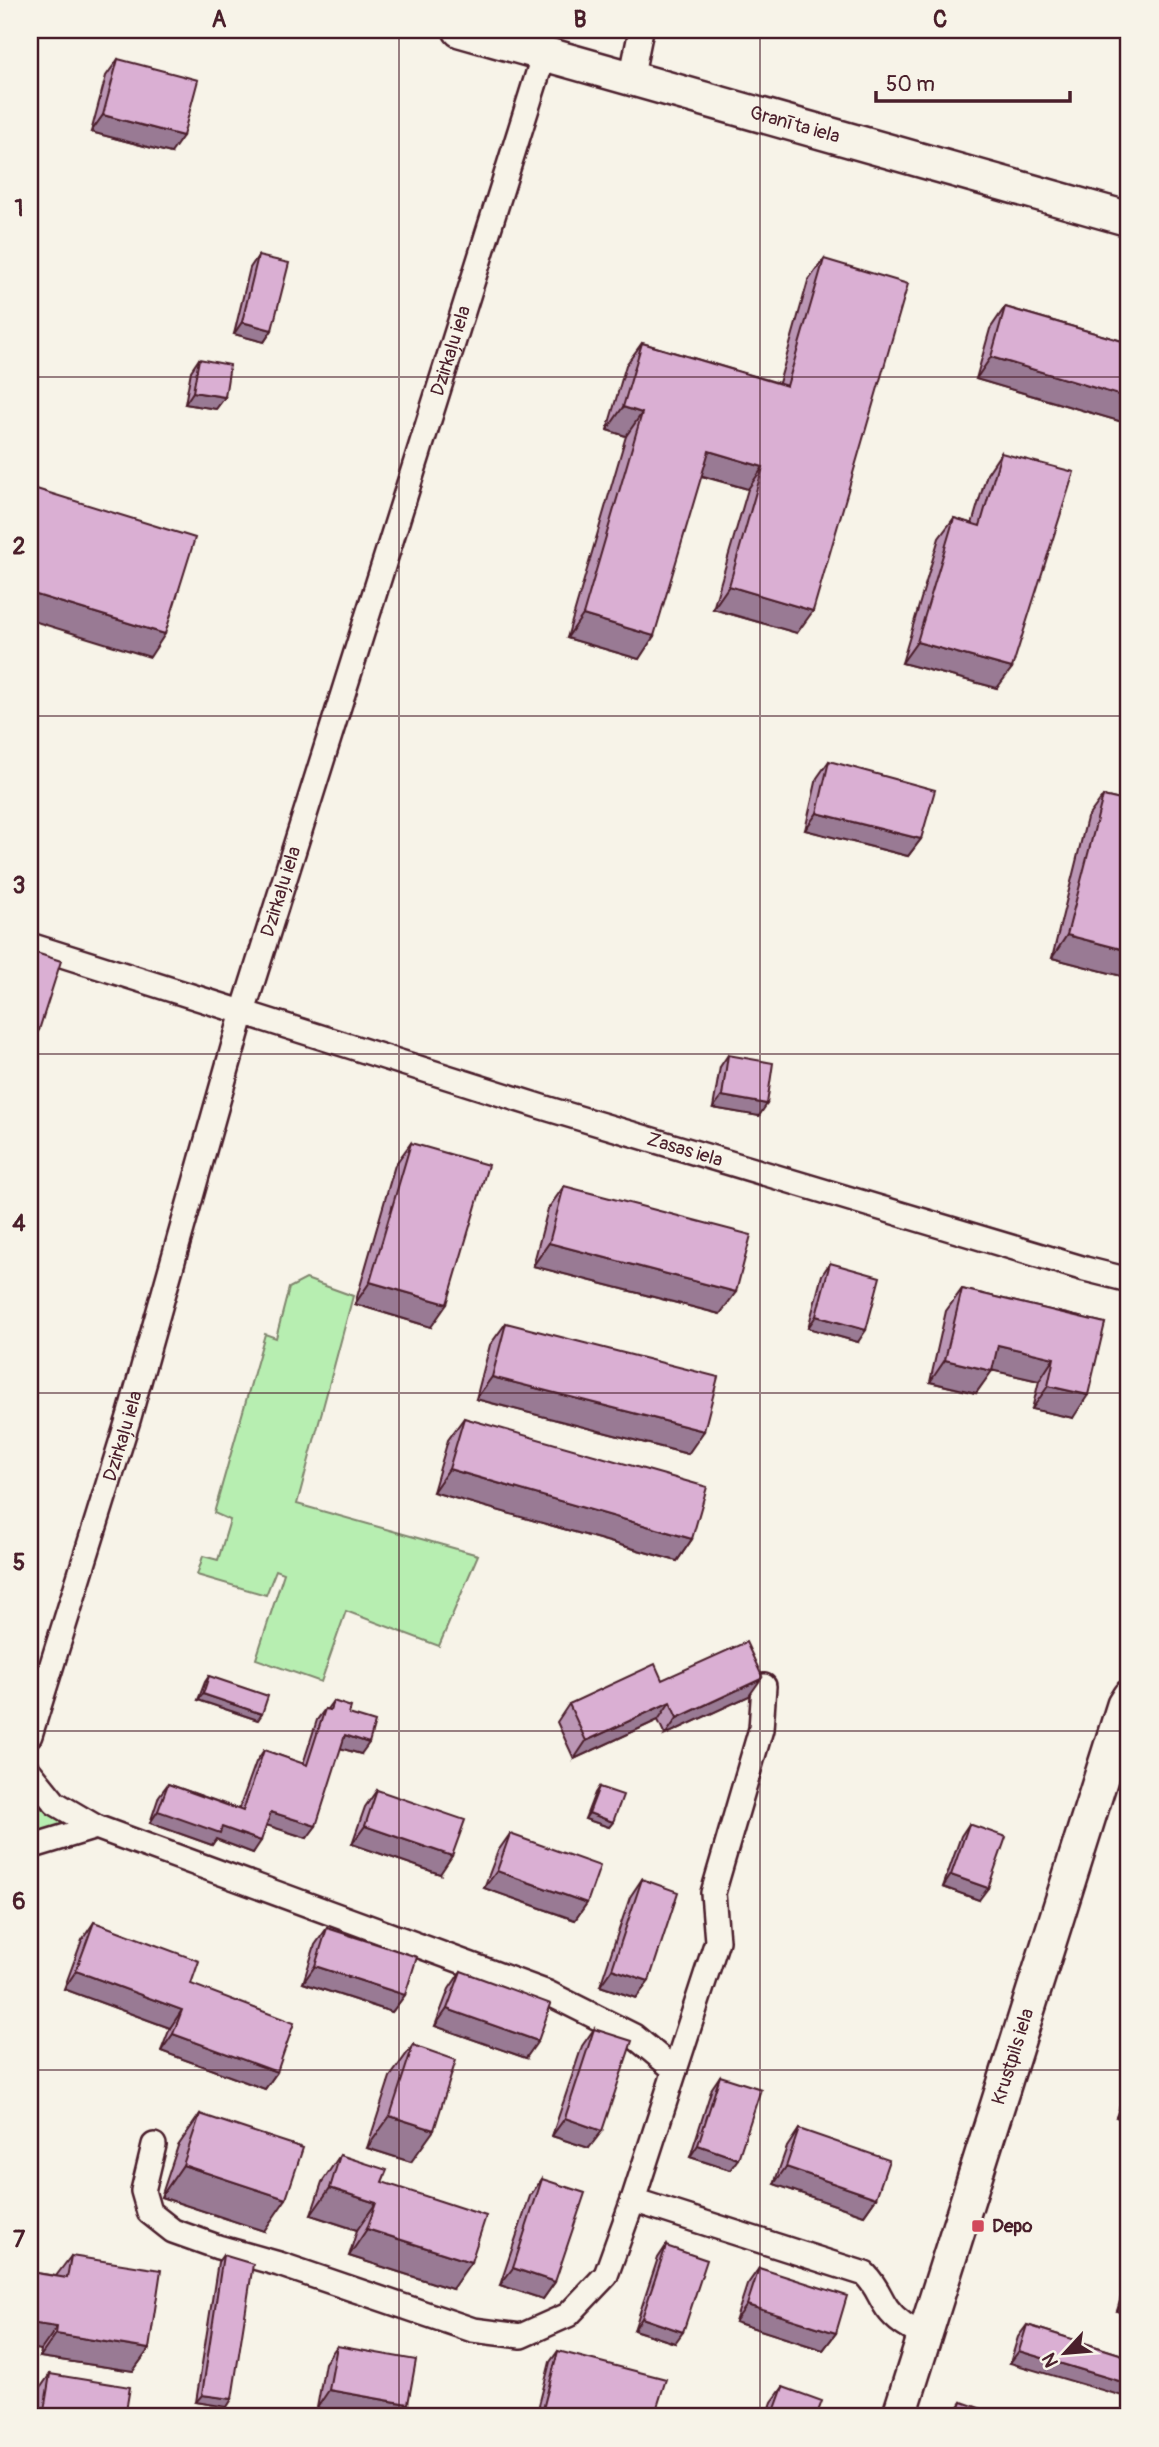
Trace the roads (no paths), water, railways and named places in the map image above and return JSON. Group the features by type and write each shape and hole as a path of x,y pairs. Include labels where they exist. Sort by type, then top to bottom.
{"main road":[{"name":"Granīta iela","path":"460,30 1129,219"},
{"name":"Krustpils iela","path":"900,2417 1124,1705 1129,1697"}],"street":[{"path":"631,79 641,30"},
{"name":"Dzirkaļu iela","path":"30,1735 129,1417 243,1012 544,54"},
{"name":"Zasas iela","path":"30,945 555,1111 1129,1280"},
{"path":"154,2145 143,2190 149,2212 173,2231 473,2330 521,2336 568,2315 606,2275 717,1941 713,1893 761,1729 764,1686"},
{"path":"30,1772 55,1803 96,1828 548,1993 634,2036 675,2070"},
{"path":"30,1847 96,1828"},
{"path":"633,2200 865,2274 877,2286 886,2307 901,2324 924,2336"}],"place":[{"name":"Depo","path":"978,2226"}]}
